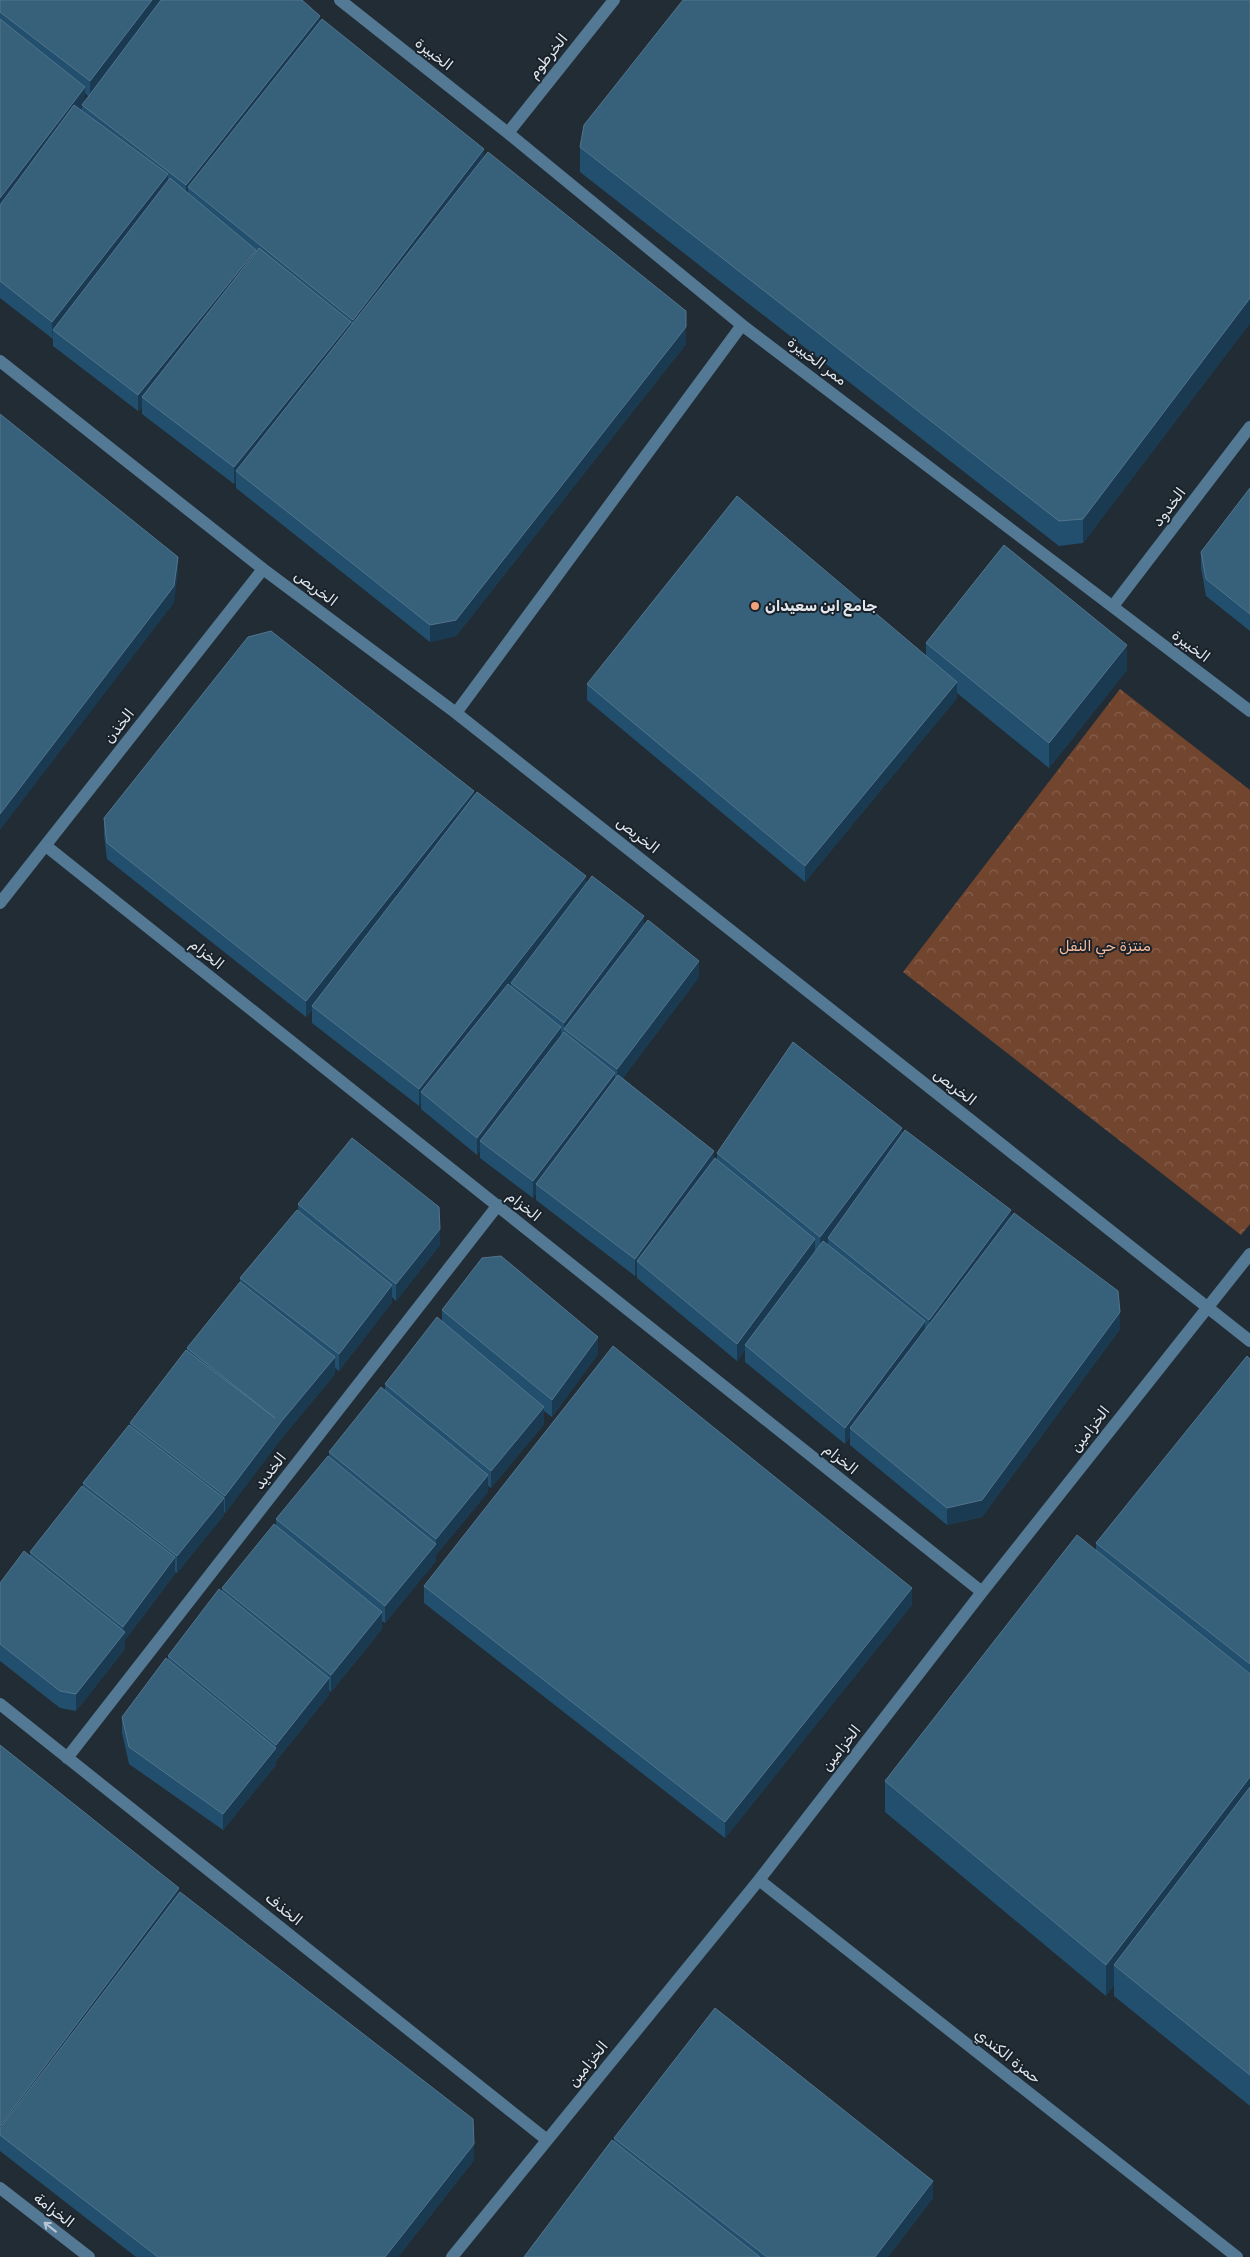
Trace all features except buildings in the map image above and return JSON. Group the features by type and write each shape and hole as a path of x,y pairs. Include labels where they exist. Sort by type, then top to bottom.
{"street":[{"name":"الخبيرة","path":"340,0 508,133"},
{"name":"الخرطوم","path":"508,133 614,0"},
{"name":"ممر الخبيرة","path":"508,133 742,325 1113,606"},
{"path":"456,713 742,325"},
{"name":"الخريص","path":"0,362 264,569 456,713 1250,1341"},
{"name":"الخدود","path":"1113,606 1250,427"},
{"name":"الخذن","path":"0,903 264,569"},
{"name":"الخبيرة","path":"1113,606 1250,711"},
{"name":"الخزام","path":"46,846 982,1592"},
{"name":"الخديد","path":"67,1758 498,1205"},
{"name":"الخزامين","path":"452,2257 759,1880 982,1592 1250,1254"},
{"name":"الخذف","path":"0,1704 547,2140"},
{"name":"حمزة الكندي","path":"759,1880 1237,2257"},
{"name":"الخزامة","path":"0,2188 89,2257"}],"green space":[{"name":"منتزة حي النفل","path":"1120,689 1250,790 1250,1224 1241,1235 903,972"}],"place":[{"name":"جامع ابن سعيدان","path":"755,606"}]}
